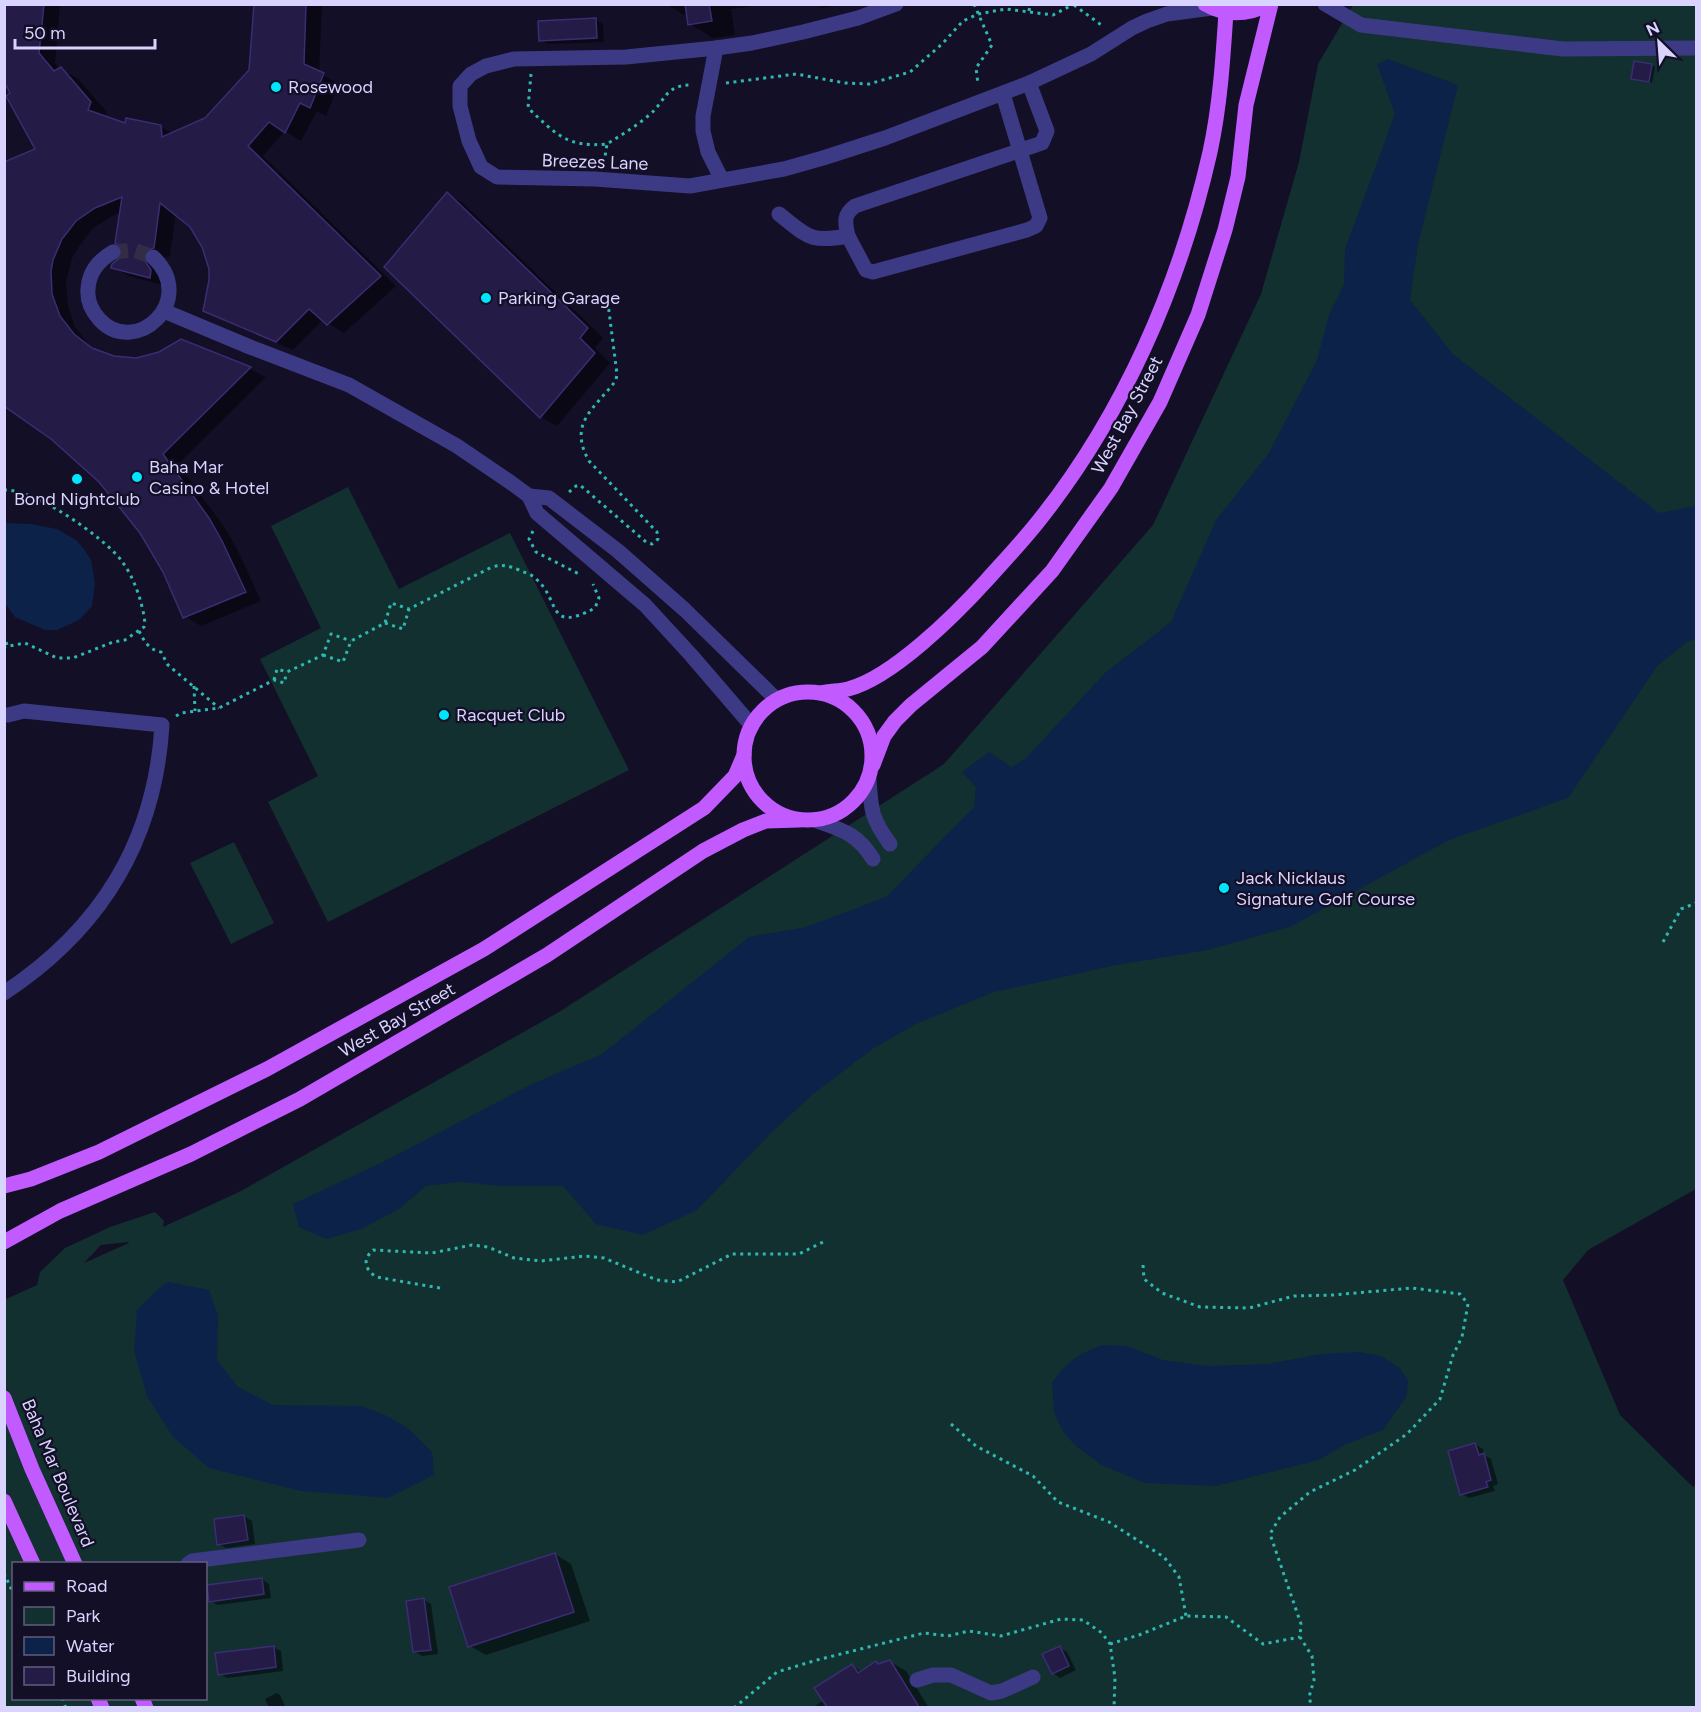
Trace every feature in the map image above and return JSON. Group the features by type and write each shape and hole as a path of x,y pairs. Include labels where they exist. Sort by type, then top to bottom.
{"main road":[{"path":"1214,8 1243,13 1270,4"},
{"name":"West Bay Street","path":"871,772 884,736 895,721 911,705 982,647 1052,571 1111,488 1160,402 1198,315 1225,230 1238,177 1246,105 1270,4"},
{"name":"West Bay Street","path":"821,693 849,688 872,679 931,635 973,594 1037,523 1096,440 1146,346 1184,247 1210,151 1222,77 1214,8"},
{"path":"798,692 821,693 842,701 852,708 863,721 873,750 871,772 862,792 853,803 828,817 807,820 780,814 763,802 750,785 744,755 747,735 762,711 777,700 798,692"},
{"name":"West Bay Street","path":"4,1186 31,1179 99,1152 246,1079 484,949 704,808 735,776 744,755"},
{"name":"West Bay Street","path":"4,1242 60,1211 191,1154 300,1099 548,955 703,851 766,821 807,820"},
{"name":"Baha Mar Boulevard","path":"4,1398 32,1469 75,1562"},
{"path":"4,1502 33,1562"}],"street":[{"name":"Breezes Lane","path":"896,4 858,18 752,43 626,57 533,57 486,66 471,74 460,86 460,106 469,141 478,163 488,173 503,178 595,179 690,186 784,169 885,138 1029,83 1091,54 1132,28 1167,14 1214,8"},
{"path":"1324,4 1361,25 1563,49 1696,48"},
{"path":"716,48 703,116 703,132 708,152 722,180"},
{"path":"1003,94 1020,151 1040,218 1036,226 873,272 866,270 848,236 844,219 848,211 855,206 1020,151 1042,143 1047,131 1029,83"},
{"path":"779,214 808,237 829,240 848,236"},
{"path":"114,252 98,264 89,281 89,300 98,317 113,328 132,331 150,325 164,311 170,292 168,279 162,267 153,258"},
{"path":"164,311 240,344 349,385 457,446 529,496 549,498 641,570 777,700"},
{"path":"529,496 537,513 645,605 691,654 752,726"},
{"path":"7,987 47,962 70,941 110,892 141,831 153,796 160,759 162,725 24,711 8,715"},
{"path":"871,772 871,810 875,822 890,844"},
{"path":"807,820 845,831 856,838 873,859"},
{"path":"190,1562 359,1540"},
{"path":"917,1680 933,1675 951,1674 992,1692 1002,1691 1033,1677"}],"path":[{"path":"974,4 992,45 976,68 980,101"},
{"path":"1029,11 1030,4"},
{"path":"533,57 528,108 561,137 569,141 607,144 645,119 672,89 679,85 709,85 796,74 845,83 868,84 910,72 942,44 963,21 978,14 1006,9 1053,15 1074,5 1105,28 1115,39"},
{"path":"556,503 580,485 646,542 652,544 658,539 657,532 589,461 582,448 581,435 587,415 616,380 617,374 607,296"},
{"path":"4,490 15,489 46,502 108,544 123,562 133,580 145,624 125,640 112,642 73,658 57,658 25,643 6,646 4,635"},
{"path":"323,655 343,662 351,641 385,623 391,603 409,609 500,564 539,580 555,610 560,614 577,618 596,608 598,592 587,578 533,549 529,539 534,530 551,525"},
{"path":"385,623 403,629 409,609"},
{"path":"139,631 147,645 154,651 161,652 168,665 219,708"},
{"path":"274,681 277,669 287,672 323,655 331,634 351,641"},
{"path":"162,725 181,713 219,708 274,681 284,683 287,672"},
{"path":"194,686 195,711"},
{"path":"1663,942 1682,909 1696,903"},
{"path":"440,1288 376,1277 369,1272 365,1264 367,1256 373,1250 432,1253 472,1245 488,1247 514,1258 541,1261 585,1256 604,1258 657,1280 677,1282 732,1254 799,1254 825,1241"},
{"path":"1143,1265 1144,1279 1162,1293 1200,1307 1249,1308 1294,1296 1412,1288 1460,1294 1468,1304 1462,1337 1453,1355 1440,1399 1407,1434 1355,1470 1310,1492 1280,1517 1270,1534 1301,1624 1300,1637 1312,1656 1314,1680 1310,1697 1312,1707"},
{"path":"951,1424 976,1446 1034,1476 1058,1502 1109,1522 1164,1557 1179,1577 1186,1616"},
{"path":"4,1573 12,1591"},
{"path":"1110,1644 1186,1616 1226,1617 1263,1644 1300,1637"},
{"path":"734,1707 777,1672 817,1660 924,1633 948,1636 969,1631 1001,1636 1061,1619 1083,1620 1102,1633 1110,1644 1114,1678 1114,1707"}],"green space":[{"name":"Jack Nicklaus Signature Golf Course","path":"1353,5 1696,5 1696,1189 1588,1250 1563,1280 1620,1415 1693,1487 1696,1484 1696,1707 5,1707 4,1300 37,1285 40,1272 65,1248 110,1227 155,1212 164,1221 163,1227 239,1192 559,1012 944,764 1153,525 1261,294 1299,162 1318,64","holes":["129,1243 84,1263 101,1245"]},
{"name":"Racquet Club","path":"348,487 399,589 510,533 629,770 328,922 268,802 318,776 260,659 321,628 271,526"},
{"path":"234,842 274,923 231,944 190,863"}],"water":[{"path":"1388,59 1458,85 1418,244 1410,300 1453,354 1659,513 1696,506 1696,639 1687,642 1658,665 1568,798 1449,840 1290,927 1208,950 1116,965 994,992 916,1024 874,1048 813,1094 772,1132 697,1210 643,1235 596,1224 563,1186 503,1186 460,1182 426,1186 399,1209 361,1229 326,1239 299,1227 293,1204 383,1162 530,1085 602,1054 749,937 806,927 886,897 974,807 976,787 962,772 989,752 1011,767 1025,759 1105,673 1171,622 1216,520 1269,453 1317,360 1329,315 1344,284 1345,249 1395,114 1377,64"},
{"path":"5,523 31,524 57,529 76,540 84,549 91,560 95,583 92,606 79,620 57,630 45,630 15,617 5,603"},
{"path":"168,1282 209,1290 218,1316 217,1360 238,1387 273,1405 362,1406 387,1416 409,1429 432,1452 434,1475 388,1498 301,1491 209,1468 173,1437 147,1396 134,1351 137,1310"},
{"path":"1104,1345 1127,1346 1163,1360 1207,1366 1268,1364 1321,1354 1359,1352 1381,1356 1400,1368 1408,1381 1406,1397 1383,1430 1346,1444 1319,1460 1216,1486 1144,1483 1100,1464 1075,1445 1064,1433 1054,1413 1052,1382 1074,1359"}],"building":[{"path":"4,4 44,4 39,53 54,71 61,67 91,102 88,110 125,123 126,118 161,125 162,137 205,118 249,70 254,4 306,4 304,64 324,73 310,108 300,103 285,133 269,122 248,146 381,276 327,325 309,309 276,342 203,311 209,269 202,247 190,227 160,203 154,248 147,250 143,258 151,270 150,278 111,268 123,252 121,246 115,243 122,197 95,208 76,221 62,239 53,260 52,294 60,316 74,334 92,348 114,356 136,358 159,352 181,339 251,367 163,454 209,518 246,592 183,618 163,572 140,533 99,482 51,439 4,406 4,162 35,149 6,96 10,93 4,81"},
{"path":"685,4 709,4 712,21 688,25"},
{"path":"596,18 597,38 539,41 538,21"},
{"path":"1634,61 1652,64 1649,82 1631,79"},
{"name":"Parking Garage","path":"447,192 588,328 580,338 595,353 540,418 384,267"},
{"path":"1475,1443 1479,1455 1484,1453 1491,1480 1486,1482 1488,1487 1460,1495 1448,1451"},
{"path":"244,1515 248,1540 217,1545 214,1519"},
{"path":"555,1553 574,1612 468,1647 449,1587"},
{"path":"262,1578 264,1594 209,1602 207,1585"},
{"path":"424,1598 431,1650 413,1652 406,1601"},
{"path":"274,1646 276,1667 218,1675 215,1653"},
{"path":"1060,1646 1069,1666 1052,1674 1042,1654"},
{"path":"890,1660 919,1707 827,1707 814,1688 852,1664 858,1673 876,1661 878,1664"}],"tunnel":[{"path":"113,252 134,250 153,257"}],"place":[{"name":"Rosewood","path":"276,87"},
{"name":"Parking Garage","path":"486,298"},
{"name":"Baha Mar Casino & Hotel","path":"137,477"},
{"name":"Bond Nightclub","path":"77,479"},
{"name":"Racquet Club","path":"444,715"},
{"name":"Jack Nicklaus Signature Golf Course","path":"1224,888"}]}
